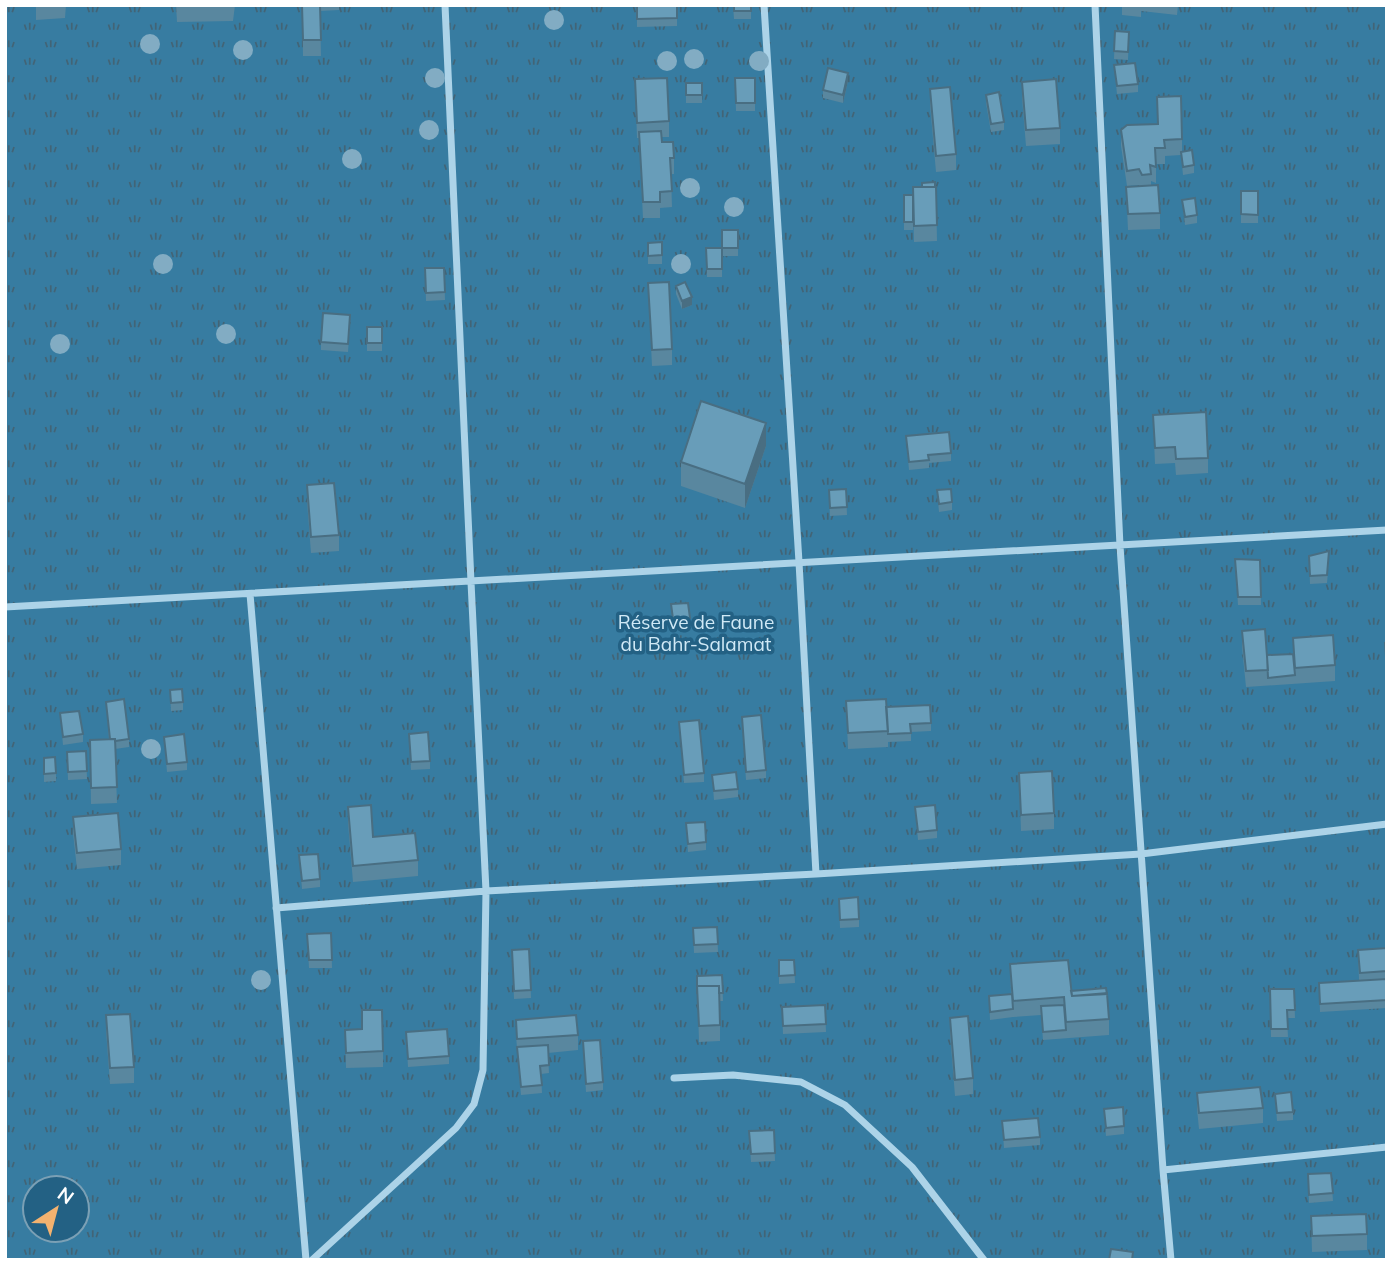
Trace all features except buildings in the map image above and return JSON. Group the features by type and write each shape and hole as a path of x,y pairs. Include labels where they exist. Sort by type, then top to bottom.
{"street":[{"path":"312,1260 456,1128 474,1104 483,1070 486,891 445,5"},
{"path":"764,5 816,874"},
{"path":"1095,5 1120,545 1171,1260"},
{"path":"5,607 1387,530"},
{"path":"250,594 306,1260"},
{"path":"275,908 486,891 1141,854 1387,824"},
{"path":"674,1078 733,1075 801,1082 845,1105 912,1167 984,1260"},
{"path":"1163,1170 1387,1147"}],"green space":[{"name":"Réserve de Faune du Bahr-Salamat","path":"5,5 1387,5 1387,1260 5,1260"}]}
